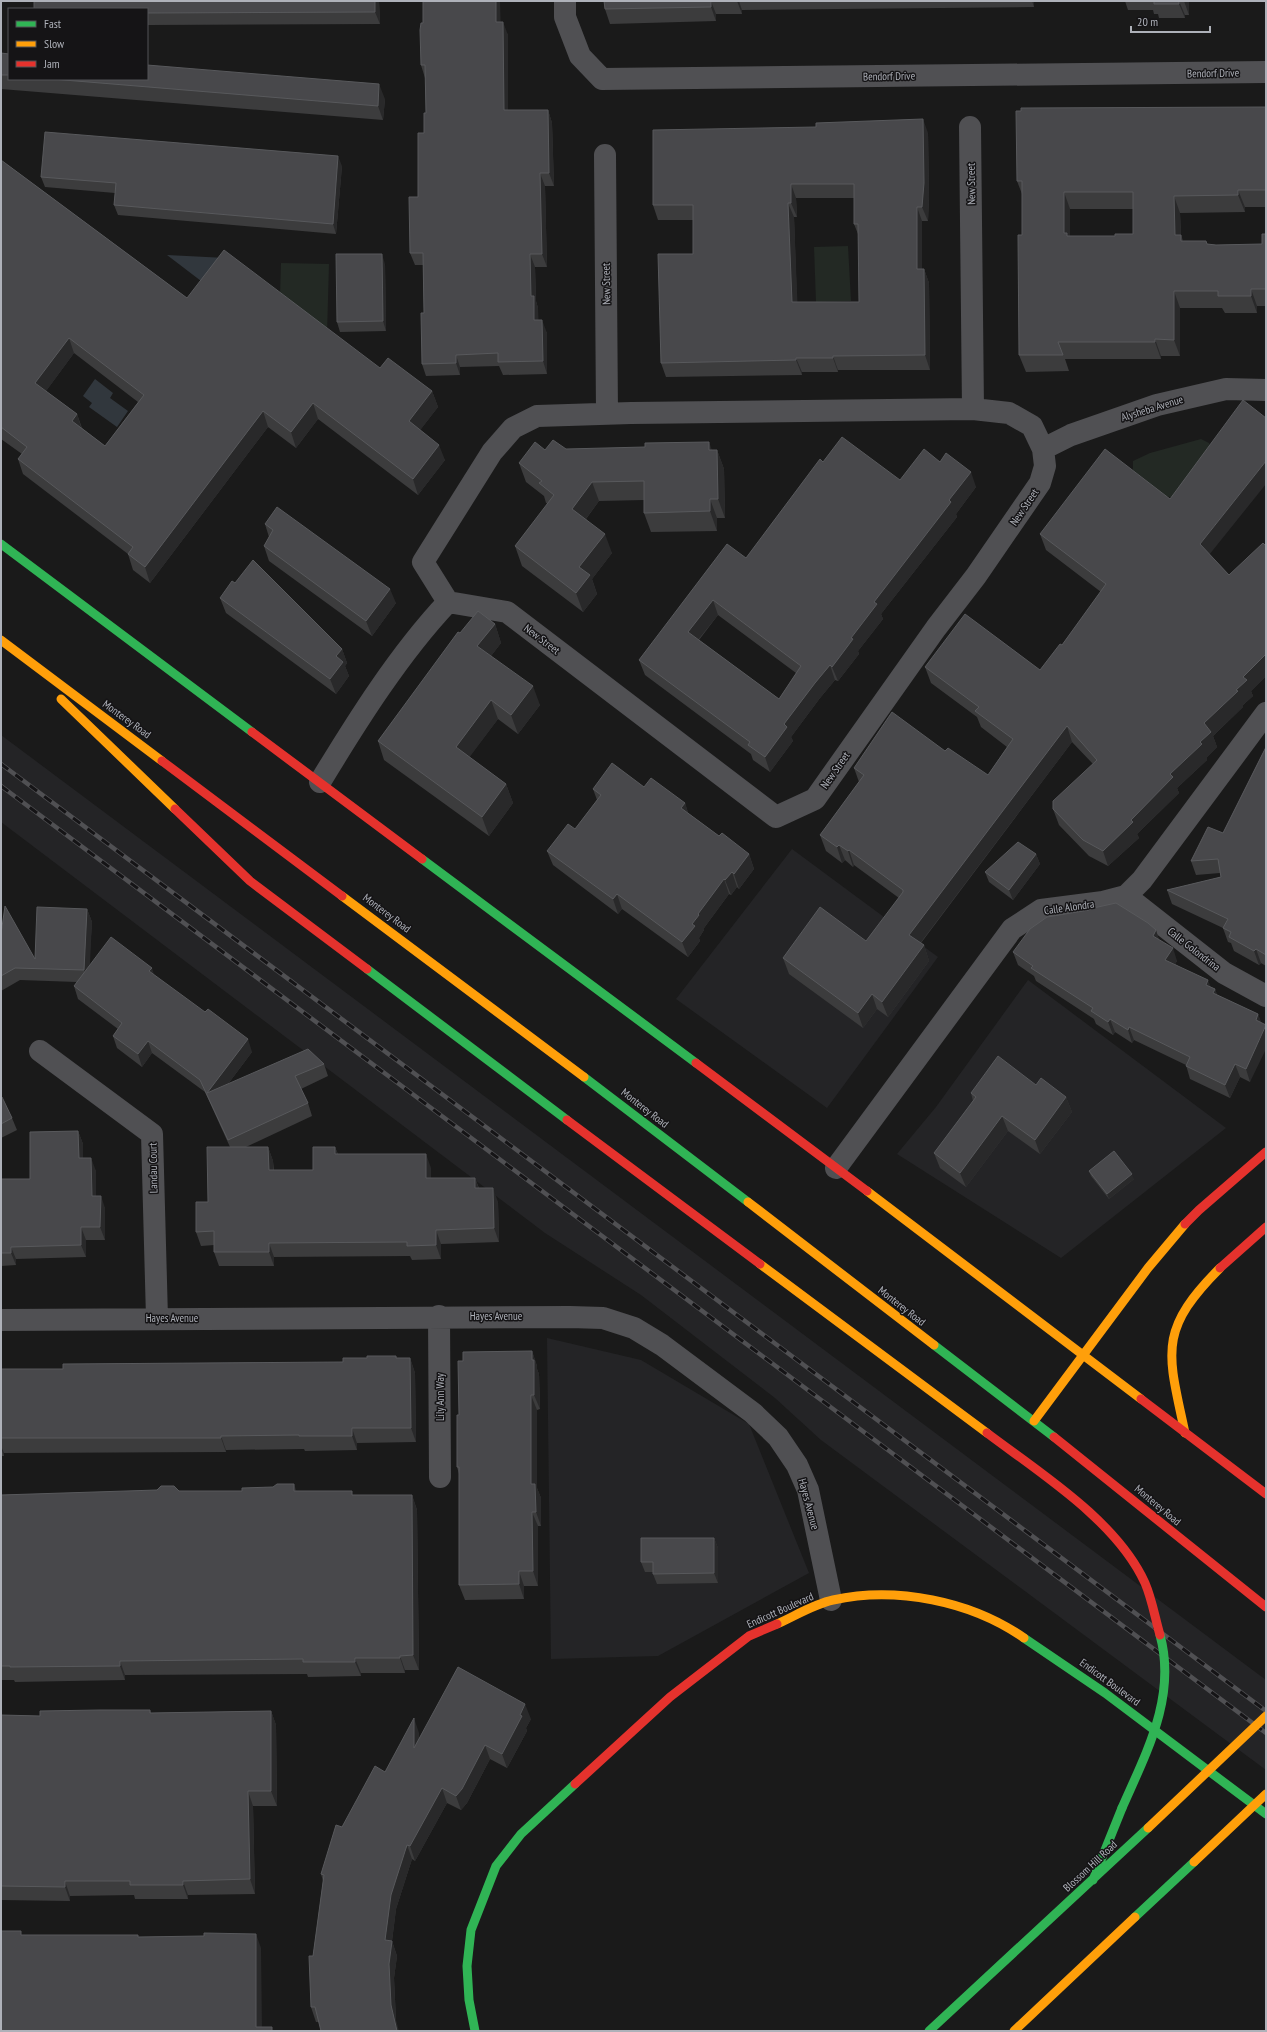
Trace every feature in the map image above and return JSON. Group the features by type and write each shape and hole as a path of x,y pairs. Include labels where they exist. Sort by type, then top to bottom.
{"main road":[{"path":"1,544 836,1168 1266,1494"},
{"path":"1,641 250,882 1087,1508 1104,1525 1133,1562 1145,1583 1164,1650 1164,1690 1157,1728 1122,1808 1093,1880"},
{"name":"Monterey Road","path":"1,641 200,787 612,1098 1096,1469 1266,1607"},
{"path":"1034,1421 1172,1238 1199,1210 1266,1152"},
{"path":"1185,1433 1171,1367 1173,1335 1180,1316 1192,1299 1212,1277 1266,1227"},
{"name":"Endicott Boulevard","path":"475,2031 469,2000 467,1966 471,1930 496,1866 521,1834 670,1697 749,1636 831,1600 856,1596 898,1595 932,1600 972,1611 1010,1628 1106,1693 1266,1814"},
{"name":"Blossom Hill Road","path":"929,2031 1093,1880 1266,1716"},
{"path":"1014,2031 1266,1794"},
{"path":"1042,2019 1073,1976"}],"street":[{"name":"Bendorf Drive","path":"565,1 565,17 580,56 602,79 1266,72"},
{"name":"New Street","path":"970,127 974,409"},
{"name":"New Street","path":"605,155 608,413"},
{"name":"Alysheba Avenue","path":"1043,449 1071,435 1157,405 1226,389 1266,390"},
{"name":"New Street","path":"974,409 1009,413 1032,426 1043,449 1045,466 1040,483 976,576 936,628 815,799 776,817 507,612 448,602 423,562 492,452 513,428 537,416 608,413 974,409"},
{"path":"320,782 352,731 422,632 448,602"},
{"path":"1126,896 1142,880 1265,718"},
{"name":"Calle Golondrina","path":"1126,896 1224,973 1266,996"},
{"name":"Calle Alondra","path":"836,1168 1012,929 1041,910 1103,902 1126,896"},
{"name":"Landau Court","path":"40,1051 152,1134 157,1318"},
{"name":"Hayes Avenue","path":"1,1320 439,1316 603,1318 634,1328 662,1345 753,1412 778,1438 797,1465 808,1490 815,1518 822,1566 831,1600"},
{"name":"Lily Ann Way","path":"439,1316 440,1477"}],"shaded area":[{"path":"848,246 851,301 816,302 814,247"},
{"path":"167,255 226,258 205,284"},
{"path":"281,263 329,264 327,335 280,296"},
{"path":"95,379 113,393 110,398 128,411 117,427 89,407 92,403 83,396"},
{"path":"1201,439 1209,443 1213,453 1177,499 1166,496 1133,470 1133,461 1150,453"},
{"path":"1,735 1266,1680 1266,1770 821,1440 775,1398 641,1295 545,1233 1,822"},
{"path":"792,849 938,957 827,1108 676,999"},
{"path":"1028,980 1226,1128 1061,1258 897,1154 936,1107"},
{"path":"547,1338 641,1360 749,1424 809,1573 658,1656 551,1659"}],"building":[{"path":"34,1 375,1 375,12 148,13 148,8 34,8"},
{"path":"423,1 496,1 496,22 503,22 504,110 548,110 549,173 540,173 542,254 530,254 531,296 534,296 534,320 542,320 543,361 498,362 498,353 456,355 456,363 422,364 421,313 424,313 423,253 410,253 409,197 418,197 418,133 424,133 424,113 426,113 425,65 421,65 420,30 421,23 423,23"},
{"path":"604,1 711,1 711,7 605,9"},
{"path":"1154,1 1179,1 1179,4 1154,4"},
{"path":"1,53 8,54 8,75 1,75"},
{"path":"148,65 379,84 378,106 64,80 148,80"},
{"path":"1266,107 1266,190 1238,190 1238,195 1174,196 1175,235 1181,235 1181,241 1206,241 1207,244 1216,245 1262,244 1262,234 1266,234 1266,289 1251,289 1251,296 1218,296 1218,291 1174,291 1174,340 1155,339 1155,342 1058,342 1063,355 1019,355 1018,235 1022,235 1022,181 1017,181 1016,111 1021,111 1021,108","holes":["1064,192 1133,192 1133,234 1115,234 1115,236 1067,236 1067,233 1064,233"]},
{"path":"923,119 924,183 922,207 917,207 917,269 924,269 925,355 833,356 833,358 796,358 796,360 661,363 658,254 693,254 693,205 653,205 653,130 816,127 816,123","holes":["791,184 854,184 854,224 858,224 859,302 792,302 788,203 791,203"]},
{"path":"45,132 338,156 333,224 114,205 116,183 41,177"},
{"path":"1,160 187,298 224,250 380,368 388,358 432,391 409,421 439,445 413,479 313,403 291,432 263,411 145,567 128,554 133,547 18,459 27,447 1,427","holes":["69,338 144,395 105,446 72,421 77,414 35,383"]},
{"path":"336,254 382,254 383,321 337,322"},
{"path":"1243,400 1266,418 1266,461 1200,544 1229,575 1263,543 1266,546 1266,654 1243,677 1247,680 1236,690 1238,691 1204,723 1211,732 1200,742 1202,744 1170,774 1173,777 1131,820 1133,822 1103,851 1083,840 1053,809 1053,801 1097,760 1067,726 909,935 924,945 882,1002 872,994 858,1013 783,958 820,907 866,941 903,892 903,890 849,850 848,851 839,845 837,847 820,835 864,775 854,768 892,712 945,751 948,748 988,775 1013,739 975,711 979,707 925,667 965,614 1040,670 1060,644 1062,645 1106,584 1040,534 1105,449 1170,499"},
{"path":"842,437 900,480 924,449 940,462 946,453 971,472 949,500 951,502 874,602 877,604 851,638 853,639 832,667 830,665 815,683 784,724 787,727 765,757 748,745 750,742 639,660 727,544 746,558 820,459 823,462","holes":["713,600 801,666 779,699 688,632"]},
{"path":"553,440 566,449 645,447 645,443 709,442 709,450 717,450 718,499 710,499 710,511 644,513 644,481 592,482 572,509 605,534 579,567 590,575 576,593 515,546 554,495 539,483 542,481 519,463 535,442 545,450"},
{"path":"277,507 390,589 366,621 264,546 273,530 265,524"},
{"path":"253,560 342,649 336,656 343,662 330,679 220,598 232,581 235,583"},
{"path":"478,611 495,624 477,646 533,686 511,715 491,700 456,747 506,784 482,817 378,741 458,632 460,633"},
{"path":"1266,747 1266,955 1256,949 1254,951 1229,937 1231,932 1223,928 1228,919 1167,890 1221,877 1218,859 1191,861 1208,827 1223,833"},
{"path":"612,763 644,787 651,778 685,803 681,808 719,836 722,833 749,854 734,874 732,872 725,880 724,879 698,914 699,915 692,924 695,926 682,942 617,894 613,899 547,851 568,824 575,829 601,795 593,789"},
{"path":"1018,842 1036,854 1009,890 985,872"},
{"path":"1116,903 1148,923 1156,930 1153,936 1173,948 1165,960 1208,980 1206,985 1215,989 1213,993 1258,1014 1256,1020 1266,1025 1246,1069 1235,1064 1225,1085 1186,1066 1190,1057 1129,1027 1128,1030 1110,1019 1108,1022 1091,1011 1093,1008 1031,968 1033,966 1013,952 1030,929 1047,917 1089,910"},
{"path":"5,906 35,959 37,907 87,909 84,970 15,968 1,976 1,934"},
{"path":"111,937 152,968 149,971 205,1012 208,1009 248,1039 207,1093 308,1049 324,1064 295,1076 308,1103 228,1140 200,1080 148,1041 138,1054 113,1036 122,1023 74,986"},
{"path":"998,1056 1036,1085 1041,1078 1066,1097 1035,1140 1002,1116 960,1173 934,1153 976,1097 971,1093"},
{"path":"1,1097 12,1118 1,1124"},
{"path":"78,1131 79,1158 91,1158 92,1196 101,1196 100,1227 81,1227 81,1245 11,1247 11,1253 1,1253 1,1179 30,1179 30,1132"},
{"path":"207,1147 268,1147 269,1170 313,1170 313,1147 335,1147 335,1154 426,1154 426,1178 475,1178 475,1188 493,1188 494,1228 436,1230 436,1245 407,1246 407,1242 269,1243 269,1252 214,1252 214,1231 196,1232 196,1202 208,1202"},
{"path":"1114,1151 1132,1174 1107,1194 1089,1171"},
{"path":"532,1351 532,1360 534,1360 534,1395 531,1395 531,1484 535,1484 536,1512 532,1512 533,1571 519,1571 519,1584 459,1585 459,1467 457,1467 457,1415 459,1415 458,1361 463,1361 463,1352"},
{"path":"367,1356 396,1356 396,1358 410,1358 411,1428 352,1428 352,1436 299,1435 221,1436 221,1438 1,1438 1,1369 63,1369 63,1364 343,1362 343,1358 367,1358"},
{"path":"277,1484 294,1484 294,1491 352,1491 352,1495 412,1495 413,1655 400,1656 400,1658 355,1658 355,1662 303,1662 303,1659 120,1661 120,1666 1,1666 1,1495 157,1490 161,1486 174,1486 179,1491 242,1491 242,1488 273,1487"},
{"path":"641,1538 714,1538 714,1573 653,1574 653,1562 641,1562"},
{"path":"458,1667 525,1704 520,1715 522,1716 502,1754 485,1745 462,1789 456,1796 442,1788 410,1846 407,1845 391,1895 385,1940 392,1941 389,1964 391,2005 397,2031 321,2031 315,2007 311,2007 309,1956 313,1956 324,1875 321,1874 336,1825 342,1827 375,1766 385,1772 414,1718 414,1748"},
{"path":"150,1710 150,1713 271,1711 271,1791 248,1791 250,1879 183,1881 183,1885 130,1885 130,1881 65,1881 65,1887 1,1886 1,1715 40,1716 40,1711"},
{"path":"1,1931 21,1931 21,1935 138,1935 138,1937 204,1936 204,1933 256,1934 256,2027 272,2027 272,2031 1,2031"}],"railway":[{"path":"1,764 1266,1711"},
{"path":"1,786 1266,1733"}],"traffic: fast":[{"path":"1,544 252,732"},
{"path":"422,859 696,1063"},
{"path":"367,969 567,1120"},
{"path":"584,1077 748,1202"},
{"path":"934,1345 1054,1437"},
{"path":"1122,1808 1149,1745 1162,1702 1165,1680 1164,1658 1160,1635"},
{"path":"1024,1638 1105,1693 1266,1814"},
{"path":"475,2031 469,2000 467,1966 471,1930 496,1866 521,1834 575,1784"},
{"path":"1093,1880 1122,1808"},
{"path":"929,2031 1148,1828"},
{"path":"1135,1917 1194,1862"}],"traffic: slow":[{"path":"1,640 162,761"},
{"path":"61,699 175,809"},
{"path":"342,896 584,1077"},
{"path":"867,1191 1141,1399"},
{"path":"748,1202 934,1345"},
{"path":"1034,1421 1148,1268 1185,1224"},
{"path":"760,1264 987,1433"},
{"path":"1185,1433 1174,1382 1172,1344 1177,1327 1186,1309 1200,1290 1220,1268"},
{"path":"777,1624 812,1607 833,1600 857,1596 907,1596 957,1606 981,1614 1024,1638"},
{"path":"1148,1828 1266,1716"},
{"path":"1194,1862 1266,1794"},
{"path":"1014,2031 1135,1917"}],"traffic: jam":[{"path":"252,732 422,859"},
{"path":"162,761 342,896"},
{"path":"175,809 250,881 367,969"},
{"path":"696,1063 867,1191"},
{"path":"567,1120 760,1264"},
{"path":"1185,1224 1266,1152"},
{"path":"1220,1268 1266,1227"},
{"path":"1141,1399 1266,1494"},
{"path":"987,1433 1075,1500 1097,1519 1116,1539 1132,1560 1145,1583 1152,1602 1160,1635"},
{"path":"1054,1437 1266,1607"},
{"path":"575,1784 670,1697 749,1636 777,1624"}]}
